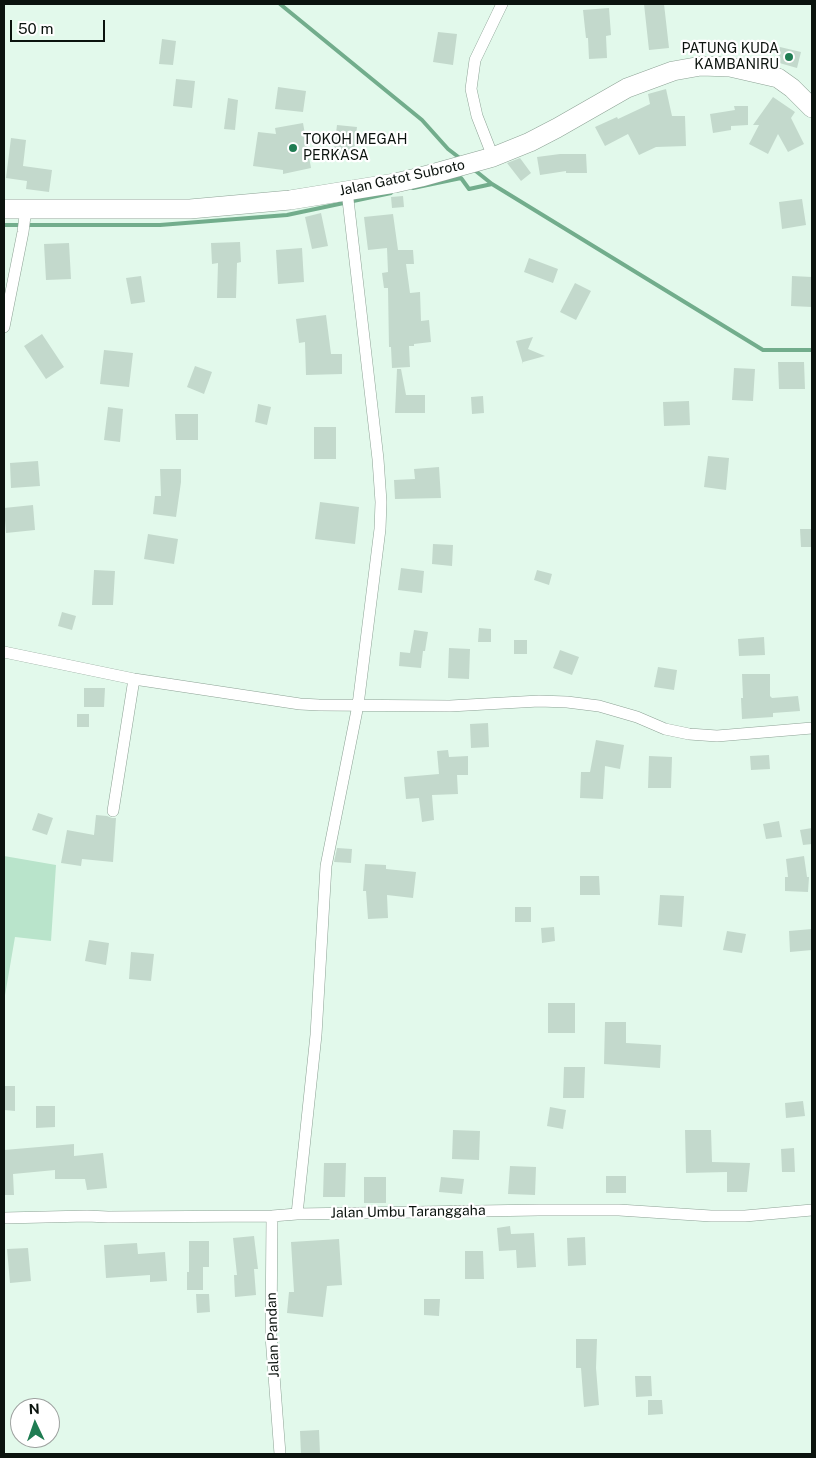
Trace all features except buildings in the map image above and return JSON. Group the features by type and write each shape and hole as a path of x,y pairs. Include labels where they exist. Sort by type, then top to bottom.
{"highway":[{"name":"Jalan Gatot Subroto","path":"4,209 26,213 190,209 290,200 348,198 488,158 530,142 628,88 672,71 700,66 730,67 778,78 792,88 812,108"}],"street":[{"path":"488,158 472,89 475,60 502,4"},
{"path":"297,1214 316,1035 326,866 358,705 380,529 381,502 378,459 348,198"},
{"path":"4,327 26,213"},
{"path":"4,652 134,679 300,704 450,706 539,701 567,702 599,706 689,734 717,736 812,728"},
{"path":"114,811 134,679"},
{"name":"Jalan Umbu Taranggaha","path":"4,1218 619,1210 711,1216 745,1216 812,1210"},
{"name":"Jalan Pandan","path":"272,1216 271,1336 280,1454"}],"green space":[{"path":"4,856 56,865 51,941 15,937 4,1001"}],"waterway":[{"path":"280,4 422,120 448,149 461,159"},
{"path":"472,168 492,184 763,350 812,350"},
{"path":"413,188 461,178 469,189 492,184"},
{"path":"4,225 160,225 287,215 391,193"}],"place":[{"name":"PATUNG KUDA KAMBANIRU","path":"789,57"},
{"name":"TOKOH MEGAH PERKASA","path":"293,148"}]}
